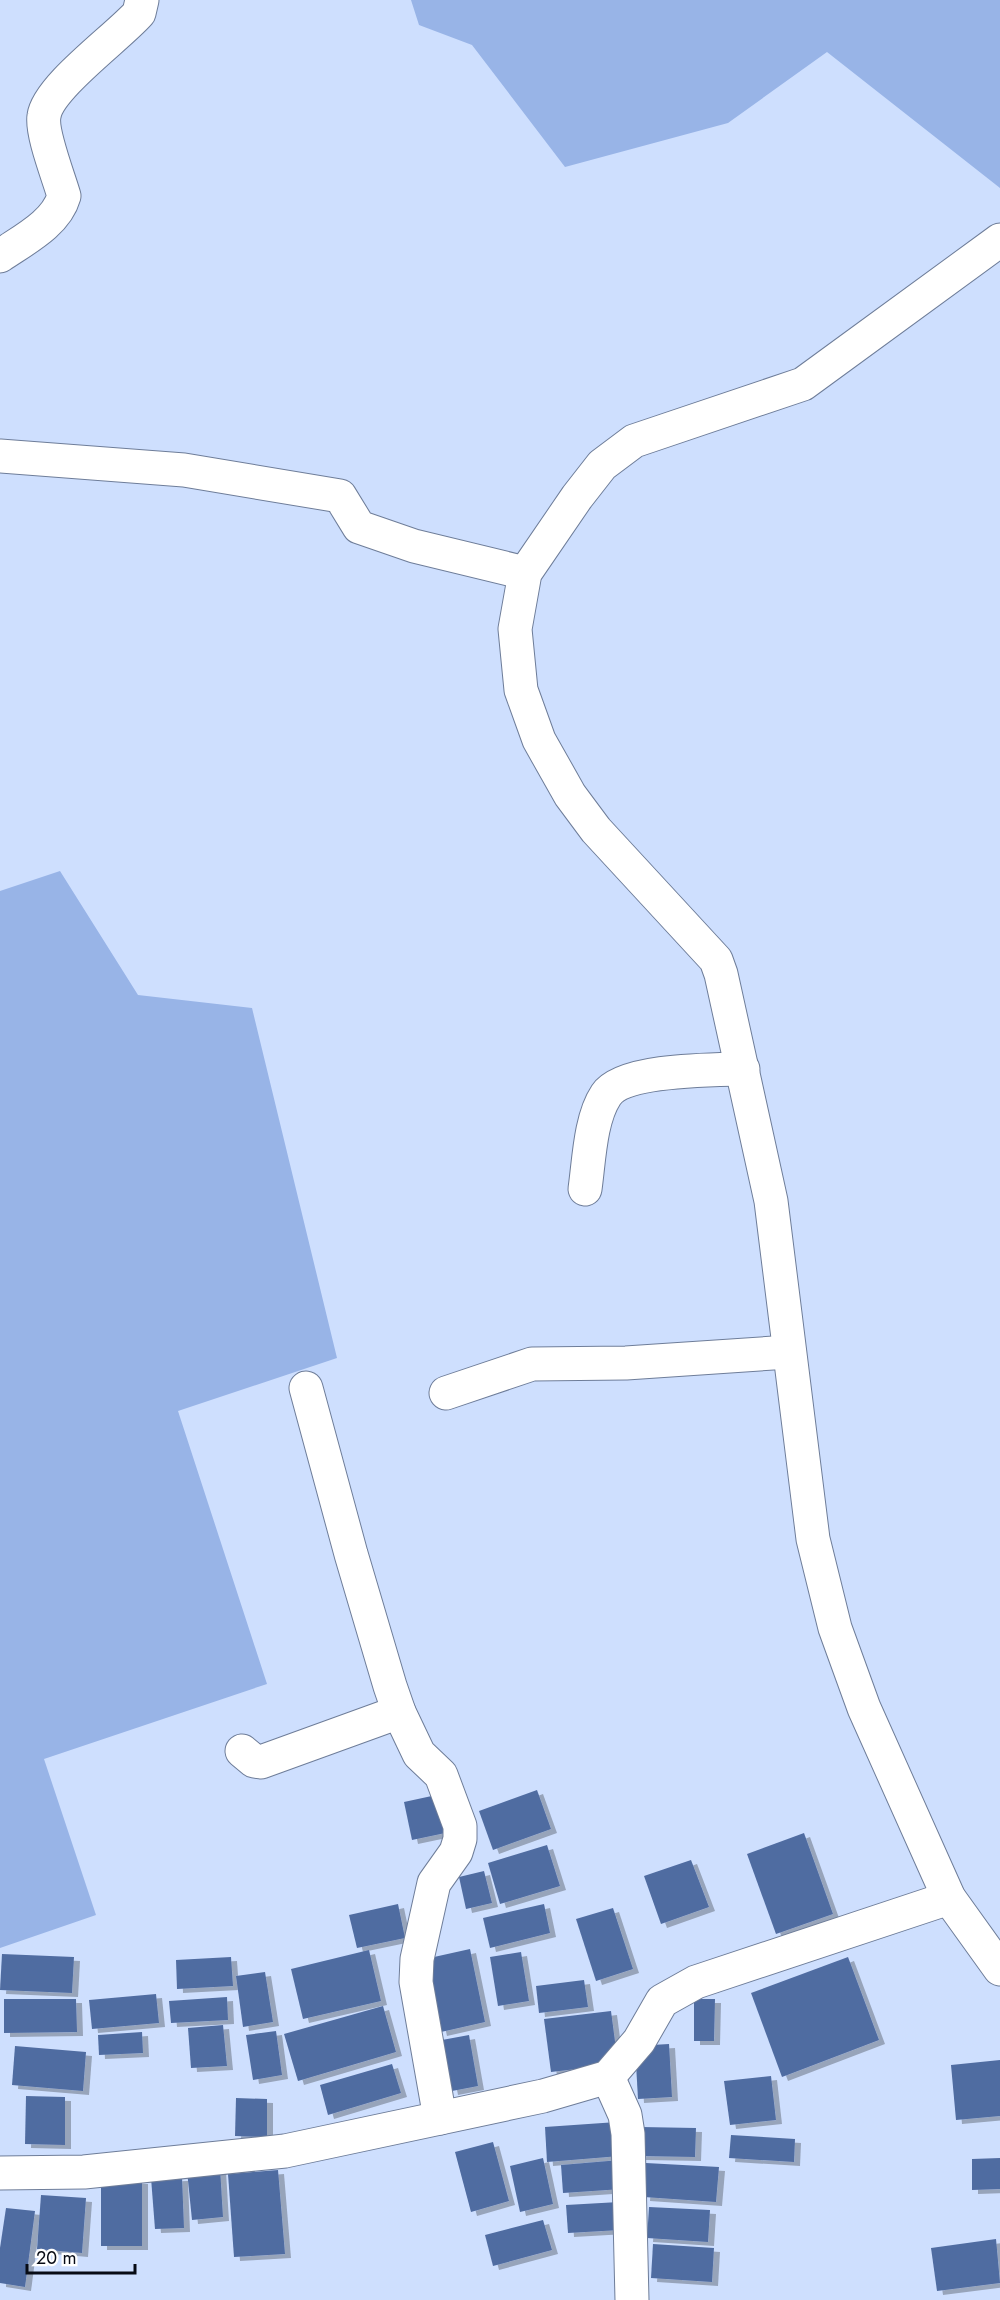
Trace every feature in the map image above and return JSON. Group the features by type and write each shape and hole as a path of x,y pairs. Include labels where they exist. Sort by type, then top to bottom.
{"street":[{"path":"0,256 50,220 61,208 64,196 44,120 49,103 74,72 140,13 142,0"},
{"path":"1000,240 803,384 634,441 602,465 525,573 515,629 521,690 539,740 570,795 596,830 716,960 726,991 771,1201 813,1539 835,1628 864,1708 949,1898 1000,1969"},
{"path":"0,456 184,470 340,496 359,527 414,546 525,573"},
{"path":"585,1189 592,1131 606,1094 625,1082 669,1072 743,1069"},
{"path":"446,1393 532,1364 626,1363 789,1352"},
{"path":"306,1388 354,1565 399,1712 419,1754 441,1775 460,1826 460,1839 456,1852 434,1883 417,1959 416,1982 440,2118"},
{"path":"242,1751 254,1761 261,1762 399,1712"},
{"path":"0,2173 84,2172 285,2151 543,2096 608,2077 639,2041 662,2001 696,1982 949,1898"},
{"path":"608,2077 626,2115 632,2300"}],"shaded area":[{"path":"411,0 1000,0 1000,188 827,52 728,123 565,167 472,45 419,25"},
{"path":"60,871 138,995 252,1008 337,1358 178,1411 267,1684 44,1759 96,1915 0,1948 0,891"}],"building":[{"path":"537,1790 551,1829 493,1850 479,1811"},
{"path":"441,1794 450,1832 412,1840 404,1802"},
{"path":"804,1833 833,1914 776,1934 747,1854"},
{"path":"547,1845 560,1886 500,1904 488,1863"},
{"path":"691,1860 709,1907 661,1924 644,1876"},
{"path":"484,1871 492,1903 466,1909 459,1877"},
{"path":"398,1904 405,1938 357,1948 349,1915"},
{"path":"544,1904 550,1933 490,1948 483,1918"},
{"path":"613,1908 633,1969 596,1981 576,1919"},
{"path":"470,1949 485,2022 441,2032 425,1959"},
{"path":"369,1950 381,2001 303,2019 291,1969"},
{"path":"521,1952 529,2001 498,2006 490,1957"},
{"path":"2,1954 74,1957 72,1993 0,1990"},
{"path":"231,1957 233,1986 177,1989 176,1960"},
{"path":"848,1957 879,2040 782,2077 751,1993"},
{"path":"265,1972 273,2022 243,2027 236,1976"},
{"path":"584,1980 588,2007 539,2013 536,1986"},
{"path":"156,1994 159,2023 92,2029 89,2000"},
{"path":"227,1997 228,2020 171,2023 169,2001"},
{"path":"4,1999 76,1999 77,2032 4,2033"},
{"path":"694,1999 715,1999 714,2041 694,2041"},
{"path":"383,2006 396,2052 298,2081 284,2034"},
{"path":"611,2011 618,2064 551,2072 544,2019"},
{"path":"223,2025 227,2066 191,2068 188,2028"},
{"path":"276,2031 282,2075 253,2080 246,2035"},
{"path":"142,2032 143,2053 99,2055 98,2035"},
{"path":"469,2035 478,2086 452,2091 442,2040"},
{"path":"669,2044 672,2097 638,2099 635,2046"},
{"path":"15,2046 86,2052 83,2091 12,2085"},
{"path":"1000,2060 1000,2116 956,2120 951,2065"},
{"path":"392,2064 401,2093 328,2115 320,2085"},
{"path":"771,2076 776,2120 730,2125 724,2081"},
{"path":"26,2096 65,2097 65,2145 25,2144"},
{"path":"236,2098 267,2099 267,2137 235,2136"},
{"path":"617,2122 620,2156 547,2162 545,2127"},
{"path":"641,2127 696,2128 695,2157 640,2156"},
{"path":"731,2135 795,2139 794,2162 729,2158"},
{"path":"493,2142 509,2201 471,2212 455,2152"},
{"path":"543,2158 553,2204 520,2212 510,2166"},
{"path":"1000,2158 1000,2189 972,2190 972,2159"},
{"path":"620,2160 622,2189 563,2193 561,2165"},
{"path":"646,2163 719,2167 716,2202 644,2197"},
{"path":"220,2168 223,2217 192,2220 187,2171"},
{"path":"278,2170 285,2254 234,2257 228,2174"},
{"path":"182,2177 184,2228 155,2229 151,2178"},
{"path":"101,2180 142,2180 142,2246 101,2246"},
{"path":"41,2195 86,2198 82,2253 37,2249"},
{"path":"619,2202 620,2230 568,2233 566,2205"},
{"path":"649,2207 710,2210 708,2242 647,2238"},
{"path":"6,2208 35,2211 25,2287 0,2283 0,2248"},
{"path":"543,2220 552,2250 493,2266 485,2235"},
{"path":"996,2239 1000,2283 937,2291 931,2248"},
{"path":"653,2244 714,2248 712,2282 651,2278"}]}
